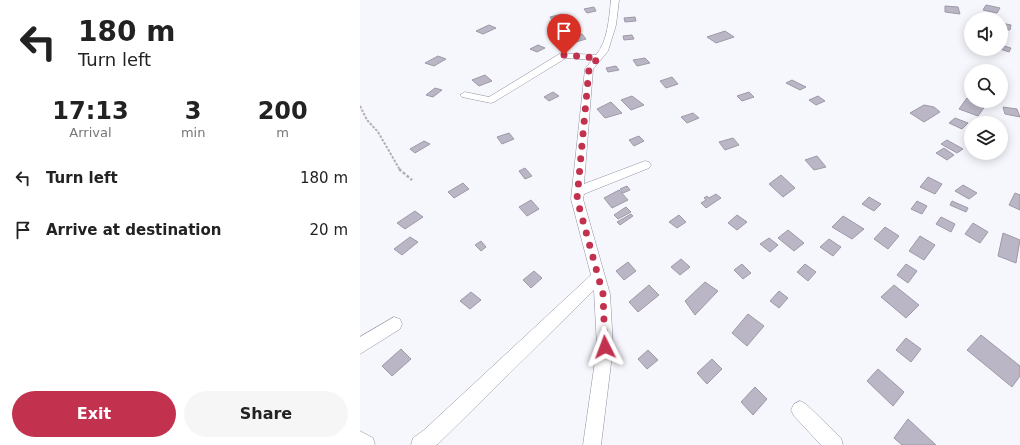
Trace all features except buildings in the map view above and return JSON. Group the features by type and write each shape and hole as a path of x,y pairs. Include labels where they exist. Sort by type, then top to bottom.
{"street":[{"path":"592,445 605,347 603,294 577,199 589,69 604,50 612,25 615,0"},
{"path":"465,95 491,100 564,55 598,58"},
{"path":"578,191 644,165"},
{"path":"420,445 432,437 598,277"},
{"path":"360,346 394,324"},
{"path":"800,410 834,445"},
{"path":"360,440 366,445"}],"path":[{"path":"360,106 367,120 378,132 399,169 412,180"}],"route":[{"path":"564,55 598,58 589,69 577,199 603,294 605,347"}]}
